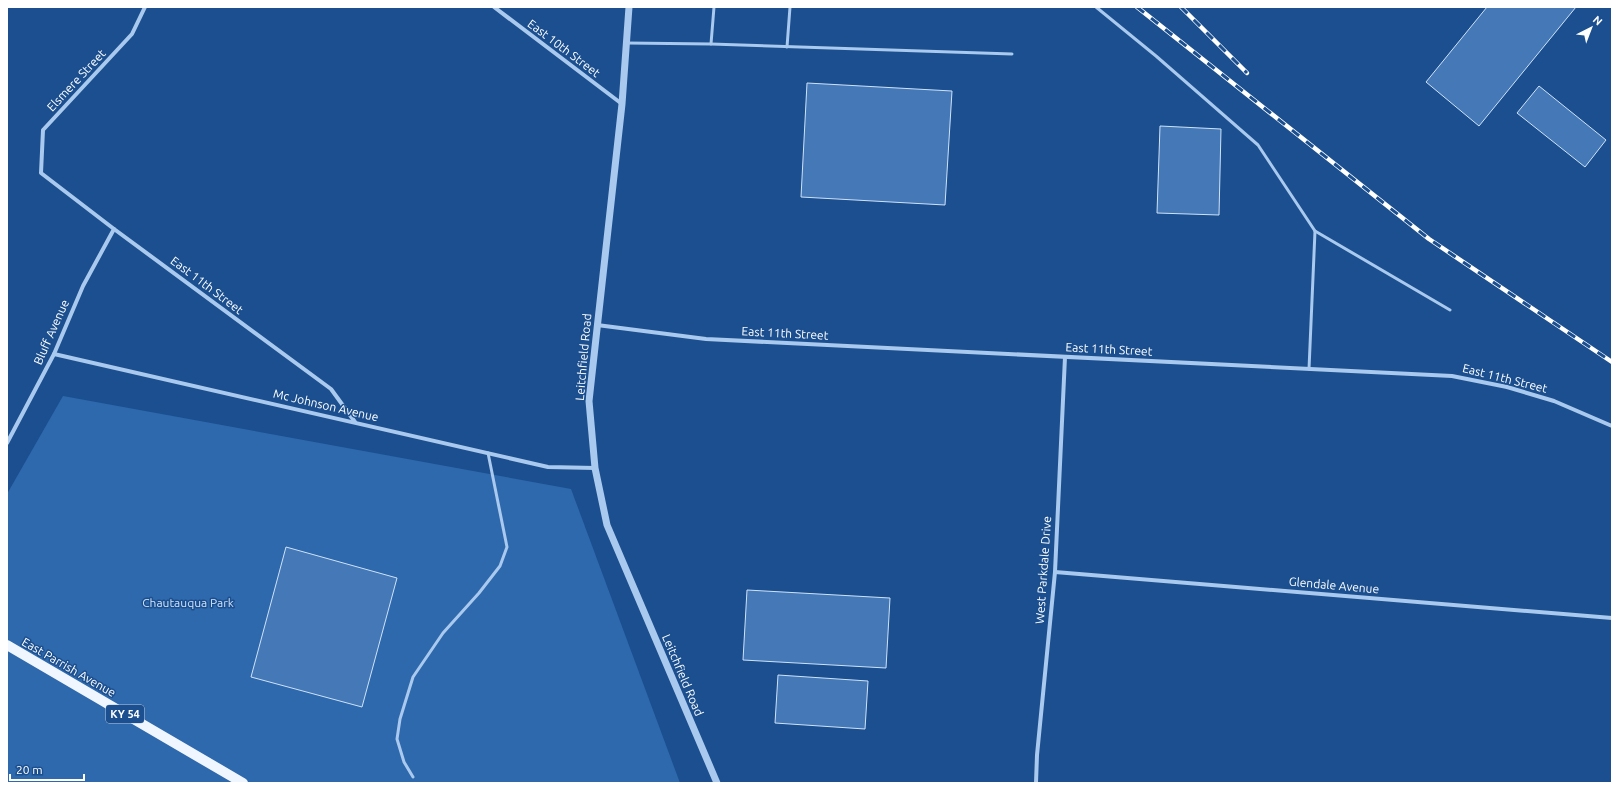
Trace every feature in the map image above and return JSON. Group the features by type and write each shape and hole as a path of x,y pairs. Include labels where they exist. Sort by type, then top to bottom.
{"main road":[{"name":"East Parrish Avenue","path":"7,645 243,783"}],"street":[{"name":"Elsmere Street","path":"41,172 43,130 132,34 145,7"},
{"name":"East 10th Street","path":"494,7 622,104"},
{"name":"Leitchfield Road","path":"629,7 622,104 589,401 595,468 608,525 717,783"},
{"name":"East 11th Street","path":"41,172 114,229 332,389 355,422"},
{"name":"Bluff Avenue","path":"7,443 54,354 83,286 114,229"},
{"name":"East 11th Street","path":"597,325 706,339 1452,376 1507,386 1554,401 1612,426"},
{"name":"Mc Johnson Avenue","path":"54,354 548,467 595,468"},
{"name":"West Parkdale Drive","path":"1036,783 1036,755 1055,572 1065,357"},
{"name":"Glendale Avenue","path":"1055,572 1612,618"}],"lane":[{"path":"711,44 714,7"},
{"path":"787,47 790,7"},
{"path":"1096,7 1156,56 1258,145 1315,231 1450,310"},
{"path":"626,43 711,44 1012,54"},
{"path":"1309,369 1315,231"},
{"path":"413,777 404,762 398,739 400,719 413,677 443,633 479,593 500,566 507,547 488,453"}],"green space":[{"name":"Chautauqua Park","path":"63,396 571,489 680,783 7,783 7,494"}],"building":[{"path":"1487,7 1576,7 1479,126 1426,82"},
{"path":"807,83 952,91 945,205 801,197"},
{"path":"1539,86 1606,140 1585,167 1517,113"},
{"path":"1160,126 1221,129 1219,215 1157,213"},
{"path":"286,547 397,578 362,707 251,677"},
{"path":"747,590 890,598 886,668 743,660"},
{"path":"778,675 868,681 865,729 775,723"}],"railway":[{"path":"1137,7 1429,239 1612,362"},
{"path":"1181,7 1247,73"}]}
